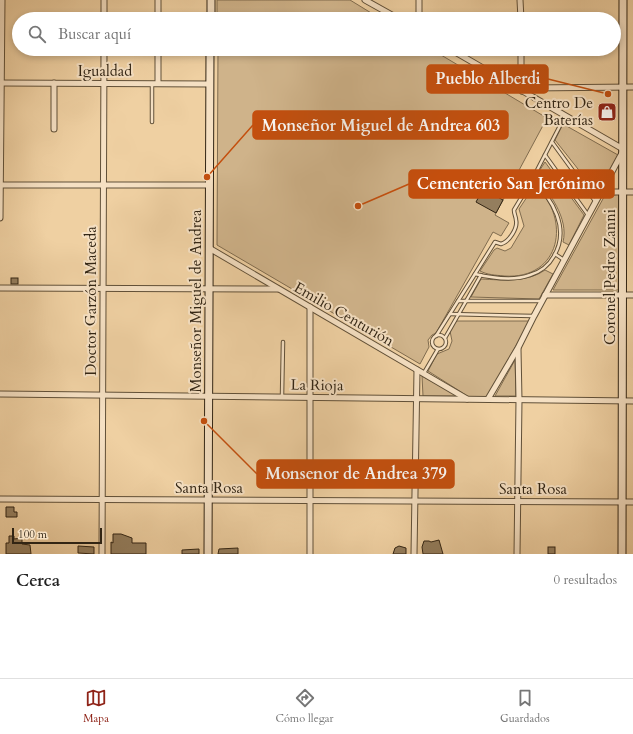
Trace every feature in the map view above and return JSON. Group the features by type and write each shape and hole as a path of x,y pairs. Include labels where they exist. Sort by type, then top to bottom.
{"main road":[{"path":"211,0 211,12"},
{"name":"Coronel Pedro Zanni","path":"622,554 624,0"},
{"name":"Monseñor Miguel de Andrea","path":"208,554 210,56"}],"street":[{"path":"0,218 0,83 2,0"},
{"path":"104,0 104,12"},
{"path":"158,0 158,12"},
{"path":"365,0 386,12"},
{"path":"419,0 419,12"},
{"path":"520,0 521,12"},
{"name":"Doctor Garzón Maceda","path":"102,554 104,56"},
{"path":"155,83 157,56"},
{"path":"462,56 623,150 518,348 488,399"},
{"path":"520,90 522,80 521,56"},
{"name":"Igualdad","path":"0,83 210,84"},
{"path":"54,83 54,129"},
{"path":"520,90 529,88 633,87"},
{"path":"0,185 209,185"},
{"path":"601,192 633,192"},
{"name":"Emilio Centurión","path":"209,248 468,399"},
{"path":"0,288 279,289"},
{"path":"545,295 633,295"},
{"path":"310,307 310,554"},
{"path":"517,554 520,400 518,348"},
{"path":"414,554 417,370"},
{"name":"La Rioja","path":"0,394 633,401"},
{"name":"Santa Rosa","path":"0,499 633,502"}],"lane":[{"path":"152,122 155,83"},
{"path":"438,349 434,347 432,343 433,339 495,242 501,244 508,240 517,221 514,210 532,180 565,116"},
{"path":"552,142 596,202"},
{"path":"545,155 588,215"},
{"path":"475,274 506,278 521,278 530,276 546,266 555,254 560,243 561,234 558,217 550,200 532,180"},
{"path":"555,254 564,260"},
{"path":"424,373 438,349 444,346 446,342 445,338 481,275"},
{"path":"458,301 542,301"},
{"path":"450,314 534,316"},
{"path":"436,336 445,338"},
{"path":"282,397 283,342"}],"shaded area":[{"path":"217,0 350,0 370,12 217,12"},
{"path":"218,56 443,56 547,118 495,215 509,223 501,236 493,232 436,333 428,340 429,347 420,364 217,245"},
{"path":"563,124 618,155 597,193 555,140"},
{"path":"545,162 584,215 569,245 563,242 563,224 557,206 536,176"},
{"path":"535,185 547,199 554,214 556,230 555,245 549,258 538,268 523,275 504,276 480,271 494,250 497,248 505,251 511,248 524,226 519,209"},
{"path":"619,194 619,290 553,290 604,197"},
{"path":"545,270 553,274 539,299 471,297 481,279 522,279"},
{"path":"456,321 530,321 487,397 469,397 428,371 437,354 449,349 452,341 450,331"},
{"path":"515,360 516,396 495,396"},
{"path":"422,376 458,396 423,396"}],"building":[{"path":"483,189 503,200 496,213 476,202"},
{"path":"11,278 18,278 18,284 11,284"},
{"path":"6,507 14,507 14,512 17,512 17,517 6,517"},
{"path":"113,534 121,534 132,538 132,543 146,543 146,554 111,554"},
{"path":"9,536 14,536 14,539 22,538 22,544 30,545 31,554 6,554 6,543 9,543"},
{"path":"439,540 443,554 423,554 422,547 424,541 431,542"},
{"path":"78,546 94,547 94,554 78,553"},
{"path":"399,546 406,548 406,554 393,554 395,548"},
{"path":"548,547 555,547 555,554 548,554"},
{"path":"238,548 238,554 218,554 219,549"},
{"path":"199,549 199,554 182,554 182,550"}],"place":[{"name":"Pueblo Alberdi","path":"608,94"},
{"name":"Centro De Baterías","path":"607,112"},
{"name":"Monseñor Miguel de Andrea 603","path":"207,177"},
{"name":"Cementerio San Jerónimo","path":"358,206"},
{"name":"Monsenor de Andrea 379","path":"204,421"}]}
